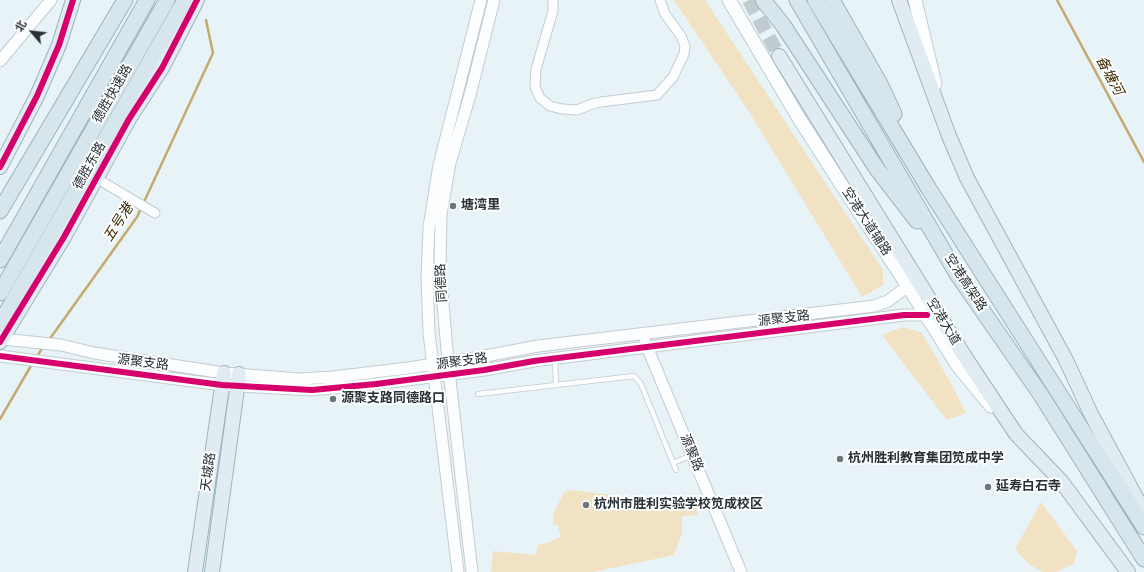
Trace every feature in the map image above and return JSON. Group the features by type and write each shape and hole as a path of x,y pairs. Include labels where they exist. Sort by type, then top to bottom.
{"highway":[{"path":"1,208 125,0"},
{"name":"德胜快速路","path":"0,260 147,0"},
{"name":"德胜快速路","path":"0,293 167,0"},
{"path":"3,319 185,0"},
{"path":"764,0 783,25 877,169 957,274"},
{"name":"空港高架路","path":"797,0 957,274 1041,395 1144,559"},
{"name":"空港高架路","path":"815,0 929,189 1144,527"},
{"path":"832,0 880,84 929,189"}],"main road":[{"path":"0,167 37,96 58,44 73,0"},
{"name":"德胜东路","path":"1,340 64,237 129,119 162,68 197,0"},
{"name":"空港大道辅路","path":"728,0 797,115 927,315 958,366 1016,434"},
{"path":"899,0 949,136 967,178 1066,360 1091,414 1144,512"},
{"path":"915,0 949,136"},
{"name":"空港大道","path":"779,56 965,358 1016,434 1061,481 1128,572"},
{"name":"天城路","path":"195,572 223,379"},
{"name":"天城路","path":"212,572 238,380"}],"street":[{"path":"0,61 51,0"},
{"name":"同德路","path":"458,572 429,333 427,278 429,227 439,165 481,0"},
{"name":"同德路","path":"472,572 449,375 440,269 441,214 450,163 470,95 494,0"},
{"path":"553,0 553,11 536,69 535,87 540,98 550,106 562,109 577,110 597,103 657,96 673,76 684,54 685,46 681,36 665,14 660,0"},
{"path":"96,178 151,211"},
{"name":"源聚支路","path":"238,380 333,377 480,358 538,346 874,306 888,301 908,286"},
{"name":"源聚支路","path":"0,356 63,364 238,380 312,390 434,377 555,358 904,315 927,315"},
{"name":"源聚路","path":"642,333 741,572"},
{"name":"源聚支路","path":"1,340 61,345 223,379"}],"lane":[{"path":"555,358 556,385"},
{"path":"478,394 630,376 636,377 641,384 676,470"},
{"path":"673,464 692,455"}],"shaded area":[{"path":"674,0 705,0 883,270 883,285 862,297 751,115"},
{"path":"903,327 921,332 951,383 966,413 947,420 882,335"},
{"path":"573,490 695,506 698,515 682,516 682,533 674,555 593,572 491,572 493,551 536,555 538,545 551,542 561,536 557,524 554,526 553,524 553,515 564,492"},
{"path":"1041,502 1077,551 1074,564 1056,572 1043,572 1030,565 1015,549"}],"waterway":[{"name":"备塘河","path":"1057,0 1144,162"},
{"name":"五号港","path":"49,340 137,217 213,53 206,20"},
{"name":"五号港","path":"36,358 43,347"},
{"name":"五号港","path":"0,419 32,364"}],"tunnel":[{"path":"749,0 779,56"}],"cycle path":[{"path":"0,167 37,96 59,45 73,0"},
{"path":"0,342 64,237 129,119 162,68 197,0"},
{"path":"0,356 222,385 312,390 376,384 484,370 534,361 904,315 927,315"}],"place":[{"name":"塘湾里","path":"453,206"},
{"name":"源聚支路同德路口","path":"333,399"},
{"name":"杭州胜利教育集团笕成中学","path":"840,459"},
{"name":"延寿白石寺","path":"988,487"},
{"name":"杭州市胜利实验学校笕成校区","path":"586,505"}]}
